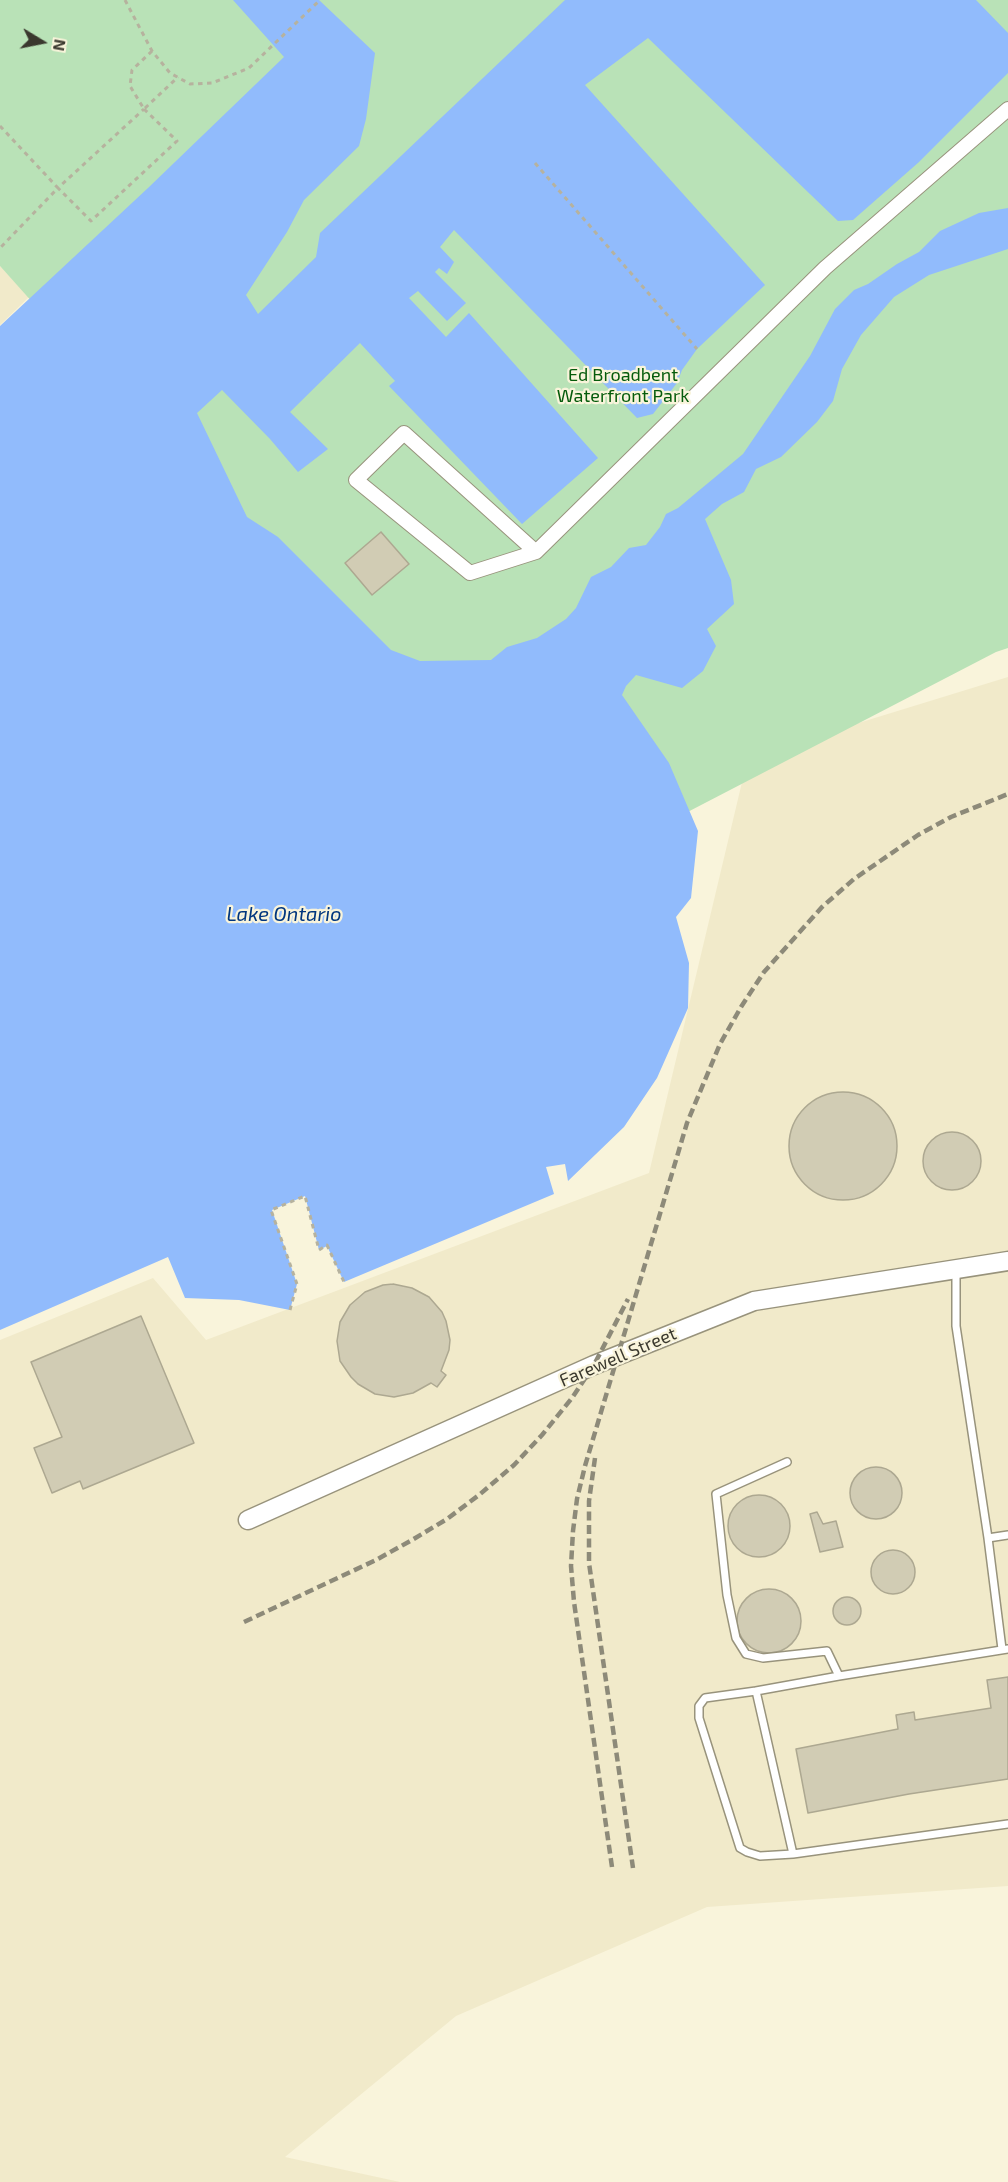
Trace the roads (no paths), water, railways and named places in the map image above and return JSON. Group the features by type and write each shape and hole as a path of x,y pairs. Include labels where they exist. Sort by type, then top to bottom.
{"street":[{"path":"536,552 404,432 356,480 470,573 536,552 825,268 1008,109"},
{"name":"Farewell Street","path":"248,1520 594,1365 754,1301 1008,1261"}],"lane":[{"path":"956,1269 956,1326 1005,1649 756,1692 705,1698 699,1706 699,1718 740,1848 747,1852 760,1856 793,1854 1008,1824"},
{"path":"787,1462 716,1494 727,1595 736,1638 746,1654 763,1658 827,1652 839,1676"},
{"path":"988,1538 1008,1535"},
{"path":"756,1692 793,1854"}],"water":[{"name":"Lake Ontario","path":"233,0 319,0 375,53 366,119 359,146 304,200 287,232 246,295 258,314 316,257 320,233 565,0 976,0 1008,33 1008,73 919,162 853,220 838,221 648,38 585,85 765,285 697,349 682,370 677,383 653,414 637,418 454,230 440,247 454,262 447,274 439,268 435,272 466,303 447,321 418,291 409,298 446,337 469,313 598,458 522,524 389,386 395,381 360,343 290,412 328,449 298,472 270,439 222,390 197,413 247,517 278,537 391,650 420,661 491,660 507,647 537,638 566,619 576,608 591,577 611,567 629,548 646,545 660,527 666,514 678,508 743,454 810,356 835,309 854,290 868,284 919,252 940,231 979,213 1008,208 1008,249 929,275 894,297 861,335 842,369 833,401 817,422 781,457 756,469 744,492 722,504 705,519 731,580 734,604 707,629 716,646 703,671 682,688 636,675 626,686 622,695 669,763 698,831 691,898 676,917 689,963 688,1008 657,1078 624,1127 568,1181 565,1164 546,1167 554,1194 344,1282 327,1246 319,1250 305,1196 272,1210 297,1284 290,1310 239,1300 185,1298 168,1257 0,1330 0,326 284,57"}],"railway":[{"path":"612,1867 574,1602 571,1566 573,1531 577,1499 585,1466 687,1123 720,1044 741,1007 764,972 822,907 854,879 918,835 951,817 1008,794"},
{"path":"244,1622 376,1560 447,1519 479,1495 514,1465 572,1398 594,1365 628,1299"},
{"path":"595,1458 589,1501 589,1563 633,1868"}],"park label":[{"name":"Ed Broadbent Waterfront Park","path":"623,385"}]}
